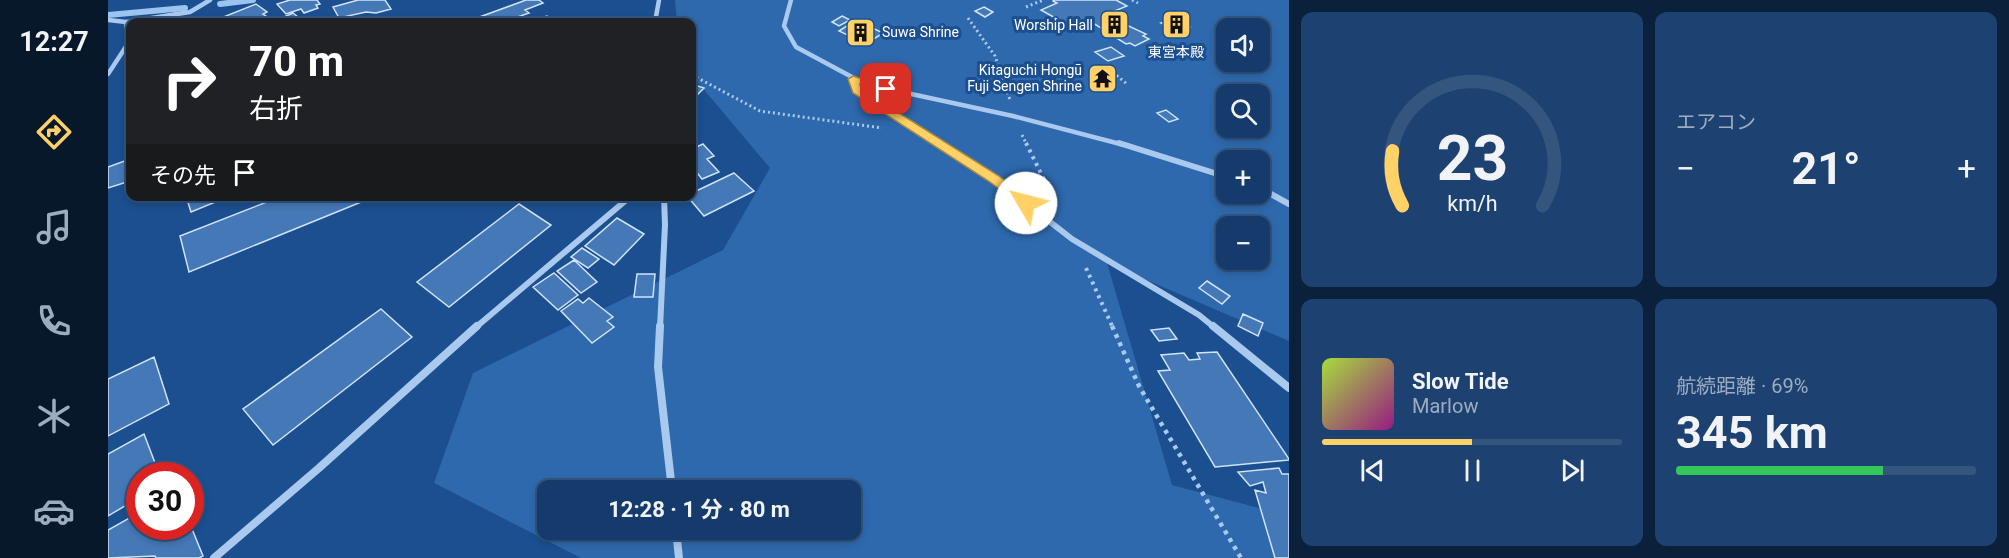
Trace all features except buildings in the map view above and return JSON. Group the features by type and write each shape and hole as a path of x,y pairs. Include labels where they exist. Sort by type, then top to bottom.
{"street":[{"path":"152,18 190,12 210,0"},
{"path":"656,18 659,0"},
{"path":"791,0 784,26 796,47 865,84 1013,116 1101,138 1216,174"},
{"path":"108,20 126,22"},
{"path":"108,74 126,47"},
{"path":"853,79 856,91 995,179 1072,239 1199,315 1289,388"},
{"path":"1270,194 1289,204"},
{"path":"214,558 276,508 529,282 625,201"},
{"path":"664,201 658,367 671,480"},
{"path":"677,540 679,558"}],"path":[{"path":"1026,7 1043,0"},
{"path":"1132,0 1138,3"},
{"path":"969,18 991,45 1004,70 1013,116 1058,208"},
{"path":"1109,69 1127,84"},
{"path":"696,77 760,111 884,128"},
{"path":"1072,239 1139,386 1241,558"}],"shaded area":[{"path":"675,0 1289,0 1289,341 1107,263 1172,485 1289,516 1289,558 581,558 546,540 861,540 861,480 537,480 537,536 434,483 473,373 723,250 770,168 696,80 696,18 677,18"}],"waterway":[{"path":"220,4 253,0"},
{"path":"108,15 185,8"}],"place":[{"name":"Worship Hall","path":"1114,25"},
{"name":"東宮本殿","path":"1176,25"},
{"name":"Suwa Shrine","path":"861,32"},
{"name":"Kitaguchi Hongū Fuji Sengen Shrine","path":"1103,78"}],"route":[{"path":"886,89 853,79 856,91 995,179 1026,203"}]}
